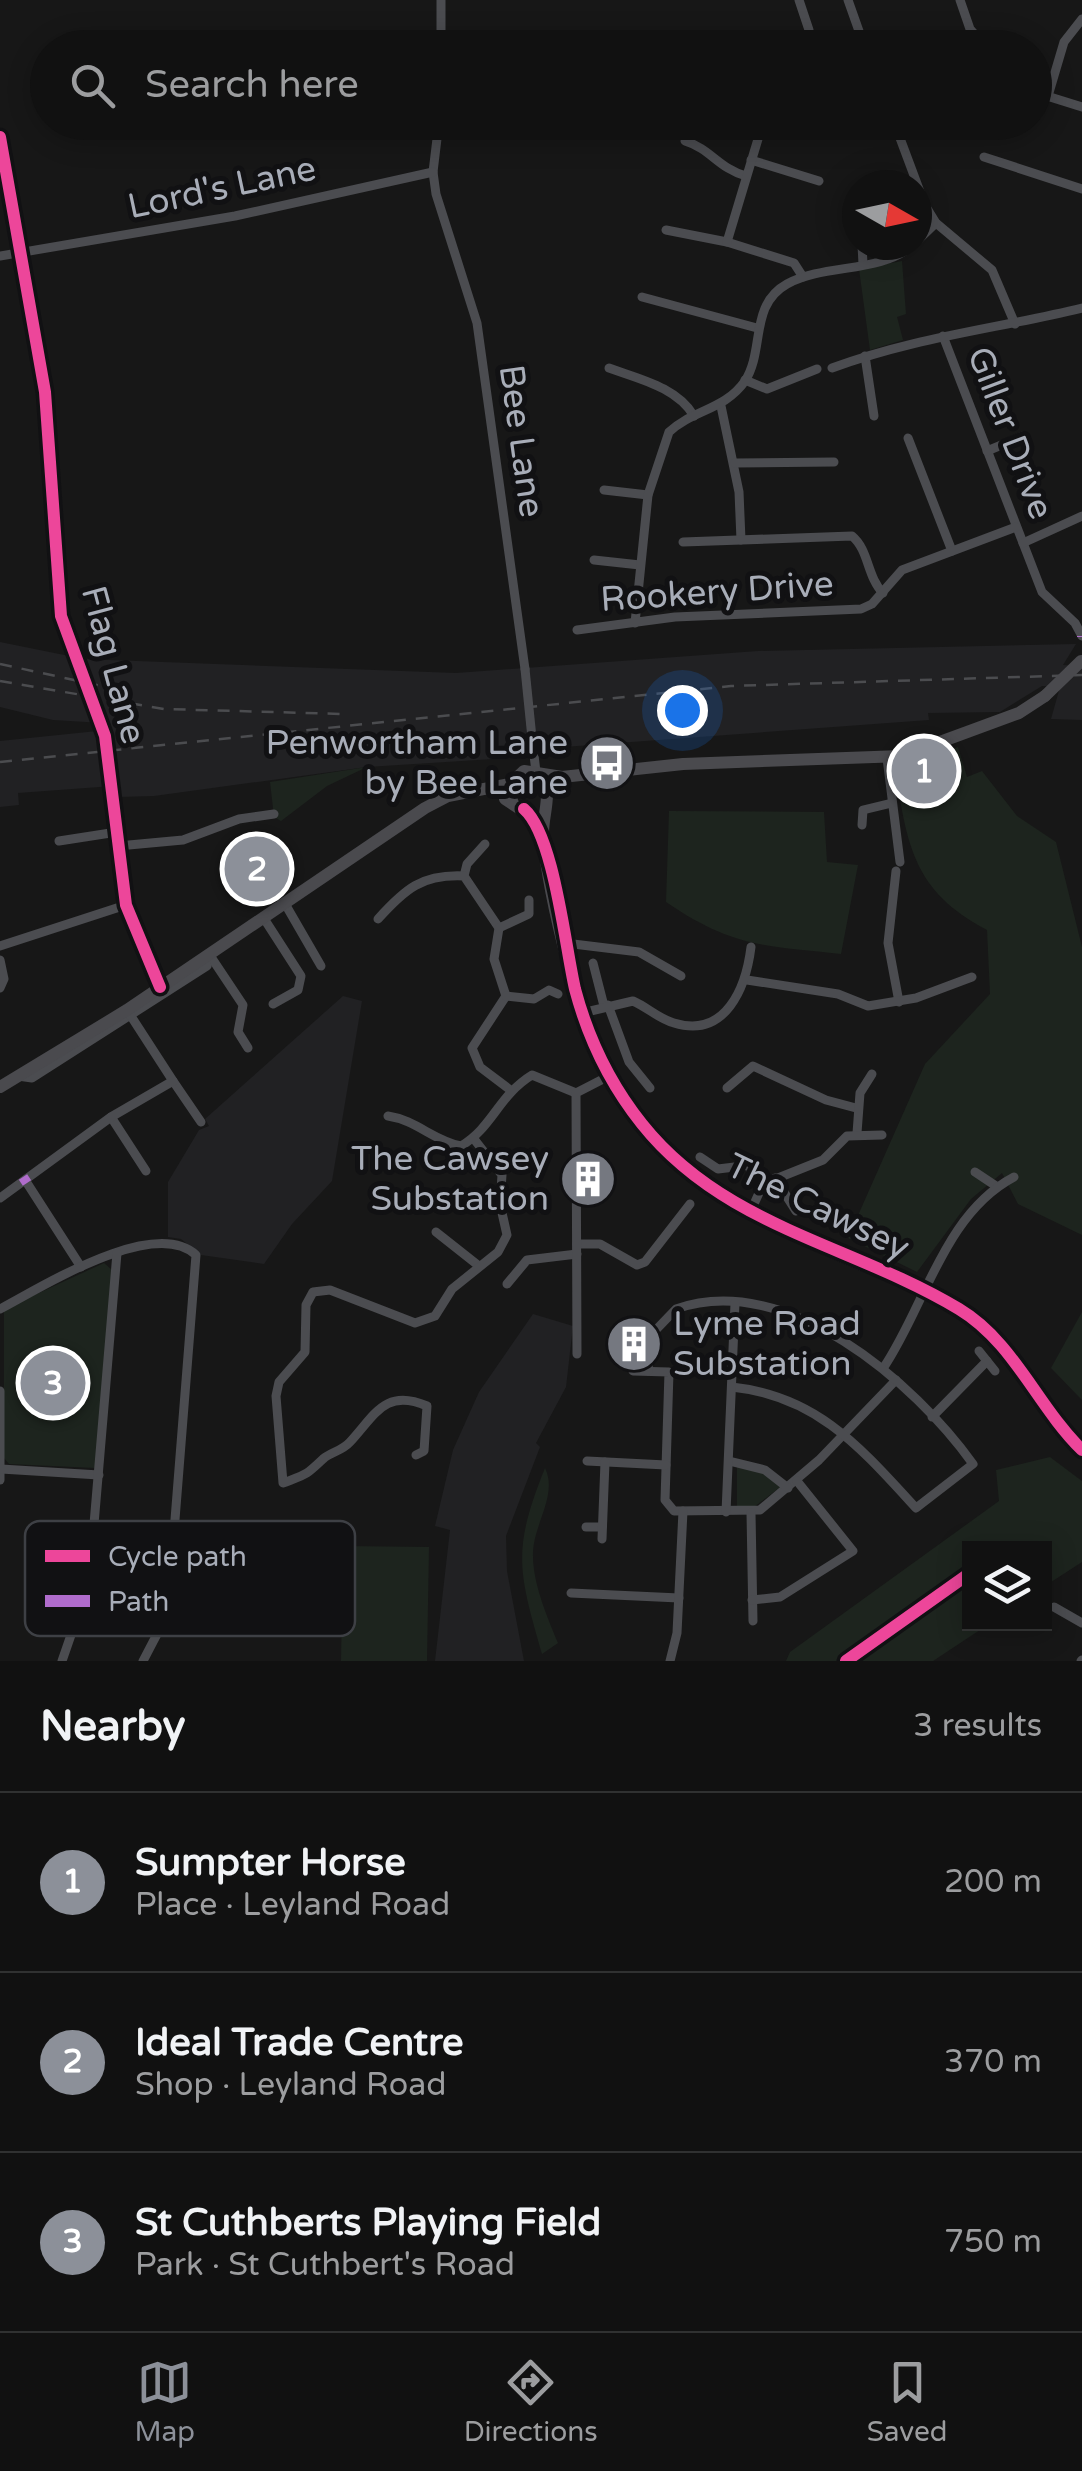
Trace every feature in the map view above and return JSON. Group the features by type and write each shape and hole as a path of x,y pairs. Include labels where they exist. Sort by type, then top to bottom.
{"main road":[{"path":"0,1086 129,1014 284,902 448,796 510,784 518,774 543,784 562,778 684,764 887,758 962,737 1027,709 1082,661"},
{"path":"510,784 518,805"},
{"path":"484,790 518,805 537,808 543,784"},
{"name":"The Cawsey","path":"543,784 543,836 582,1013 608,1076 663,1148 706,1186 750,1213 960,1309 999,1342 1082,1450"},
{"name":"The Cawsey","path":"518,805 543,836"}],"street":[{"path":"440,30 441,0"},
{"path":"799,0 809,30"},
{"path":"848,0 859,30"},
{"path":"960,0 970,30"},
{"path":"1052,82 1064,42 1082,19"},
{"path":"1052,97 1082,107"},
{"name":"Flag Lane","path":"0,138 46,392 62,616 98,723 106,736 126,905 160,988"},
{"name":"Bee Lane","path":"436,140 433,172 476,323 532,738 543,784"},
{"path":"726,242 757,140"},
{"path":"901,140 936,223 992,270 1015,324"},
{"path":"685,141 702,146 722,169 746,176"},
{"path":"984,157 1082,189"},
{"path":"752,160 819,181"},
{"name":"Lord's Lane","path":"22,255 235,216 433,172"},
{"path":"932,227 936,223"},
{"path":"666,230 726,242 794,263 803,278"},
{"path":"0,256 22,255"},
{"path":"863,260 863,264"},
{"path":"635,623 648,495 668,432 721,406 745,380 769,300 786,284 884,260"},
{"path":"642,298 758,328"},
{"path":"832,368 943,336 1082,308"},
{"name":"Giller Drive","path":"943,336 1042,592 1075,623 1082,636"},
{"path":"865,356 874,416"},
{"path":"610,368 673,393 686,402 694,416"},
{"path":"745,380 767,389 817,369"},
{"path":"721,406 735,463 741,540"},
{"path":"987,451 1023,436"},
{"path":"908,438 952,551"},
{"path":"900,454 913,450"},
{"path":"735,463 834,462"},
{"path":"604,490 648,495"},
{"path":"1022,543 1082,516"},
{"name":"Rookery Drive","path":"577,630 675,617 861,609 883,593 902,570 1016,527"},
{"path":"684,542 852,536 859,541 874,583 883,593"},
{"path":"594,560 640,565"},
{"path":"887,758 898,866 888,943 899,1002"},
{"path":"862,826 863,810 892,804"},
{"path":"118,846 183,840 239,819 274,814"},
{"path":"59,841 117,832"},
{"path":"486,844 467,864 464,876 498,928 494,959 506,996"},
{"path":"378,919 404,889 433,874 464,876"},
{"path":"498,928 529,914 530,900"},
{"path":"284,902 321,966"},
{"path":"0,946 126,905"},
{"path":"263,917 300,976 298,990 273,1004"},
{"path":"566,942 639,952 681,976"},
{"path":"582,1013 633,1001 667,1021 695,1024 728,1010 747,980 751,948"},
{"path":"201,1122 129,1014 207,966 206,957"},
{"path":"206,957 243,1005 238,1032 248,1048"},
{"path":"0,960 4,979 0,988"},
{"path":"593,964 629,1062 650,1088"},
{"path":"747,980 838,994 858,1005 899,1002 967,975"},
{"path":"506,996 534,999 549,990 558,994"},
{"path":"506,996 472,1048 480,1067 509,1089"},
{"path":"726,1088 753,1066 826,1100 856,1108"},
{"path":"857,1133 856,1108 864,1082 872,1074"},
{"path":"388,1116 414,1123 461,1146 474,1138 509,1089 532,1075 576,1093"},
{"path":"576,1093 608,1076"},
{"path":"0,1198 111,1117 174,1080"},
{"path":"576,1093 577,1354"},
{"path":"111,1117 146,1171"},
{"path":"750,1213 763,1184 823,1160 836,1143 857,1133 882,1135"},
{"path":"431,1150 438,1138"},
{"path":"416,1455 424,1451 428,1439 427,1406 397,1399 377,1408 346,1446 323,1459 315,1471 283,1483 278,1382 305,1352 306,1306 313,1292 330,1290 415,1323 435,1316 452,1289 498,1252 507,1226 500,1204 502,1175 474,1138"},
{"path":"700,1158 718,1169 752,1165 751,1173 763,1184"},
{"path":"975,1172 996,1186"},
{"path":"775,1178 796,1211"},
{"path":"884,1366 923,1291 977,1206 996,1186 1014,1178"},
{"path":"27,1183 81,1268"},
{"path":"507,1284 527,1260 600,1244 637,1265 645,1262 690,1204"},
{"path":"436,1232 480,1266"},
{"path":"0,1309 117,1253 162,1243 189,1249 198,1263 175,1521"},
{"path":"95,1521 117,1253"},
{"path":"726,1512 735,1303"},
{"path":"648,1371 650,1336 676,1309 735,1303 784,1314 825,1330 884,1366 972,1464 916,1508 842,1434 792,1399 732,1387"},
{"path":"979,1351 995,1371"},
{"path":"932,1417 987,1361"},
{"path":"633,1371 669,1372 666,1505 683,1511 751,1512 793,1485 896,1380"},
{"path":"0,1391 0,1480"},
{"path":"587,1461 666,1464"},
{"path":"728,1461 765,1470 793,1485 853,1551 780,1598 752,1600"},
{"path":"586,1527 602,1533 604,1462"},
{"path":"0,1468 99,1475"},
{"path":"670,1661 679,1598 683,1511"},
{"path":"751,1512 752,1621"},
{"path":"571,1593 679,1598"},
{"path":"1054,1607 1082,1623"},
{"path":"62,1661 71,1636"},
{"path":"143,1661 156,1636"}],"shaded area":[{"path":"902,261 906,314 897,317 903,340 870,350 859,269"},
{"path":"0,642 84,659 456,673 758,651 1076,644 1063,665 1082,666 1082,720 1051,719 1060,687 1042,686 1000,712 928,713 929,720 550,748 539,736 524,739 509,758 367,767 154,796 119,797 118,787 113,786 18,793 19,805 0,807 0,741 107,730 103,723 53,720 0,707"},
{"path":"958,747 967,777 982,771 1017,816 1056,842 1082,947 1082,1235 1018,1204 1002,1173 971,1199 917,1272 848,1238 925,1064 990,994 987,930 943,899 918,863 904,820 895,768"},
{"path":"367,767 327,786 281,821 274,817 270,782"},
{"path":"669,811 824,812 827,862 858,865 841,954 749,942 710,928 666,902"},
{"path":"343,996 362,1001 332,1181 292,1224 264,1264 201,1255 181,1239 168,1237 168,1182 199,1130 209,1126 205,1119"},
{"path":"104,1263 112,1270 95,1468 9,1464 4,1458 4,1309"},
{"path":"1082,1312 1082,1400 1051,1368"},
{"path":"533,1314 573,1326 566,1387 536,1443 540,1447 506,1536 507,1571 524,1661 435,1661 450,1530 435,1526 453,1450 479,1392"},
{"path":"1050,1457 1082,1481 1082,1562 1052,1581 1052,1541 962,1541 962,1631 978,1631 933,1661 786,1661 790,1652 999,1501 996,1470"},
{"path":"737,1466 764,1473 782,1486 754,1507 737,1506"},
{"path":"545,1468 549,1488 534,1541 533,1563 541,1599 558,1643 542,1654 522,1560 527,1520"},
{"path":"355,1546 429,1547 427,1661 341,1661 341,1636 355,1636"}],"railway":[{"path":"0,664 125,691"},
{"path":"0,762 731,686 1082,675"},
{"path":"0,681 164,709 342,714"}],"marked path":[{"path":"23,1177 27,1183"}],"cycle path":[{"path":"0,137 45,392 61,616 105,736 126,905 160,987"},
{"path":"524,809 534,822 551,866 575,989 586,1025 610,1077 642,1124 675,1159 750,1211 918,1287 978,1323 1010,1357 1082,1450"},
{"path":"846,1661 962,1579"}],"place":[{"name":"Penwortham Lane by Bee Lane","path":"607,763"},
{"name":"Sumpter Horse","path":"924,771"},
{"name":"Ideal Trade Centre","path":"257,869"},
{"name":"The Cawsey Substation","path":"588,1179"},
{"name":"Lyme Road Substation","path":"634,1344"},
{"name":"St Cuthberts Playing Field","path":"53,1383"}]}
